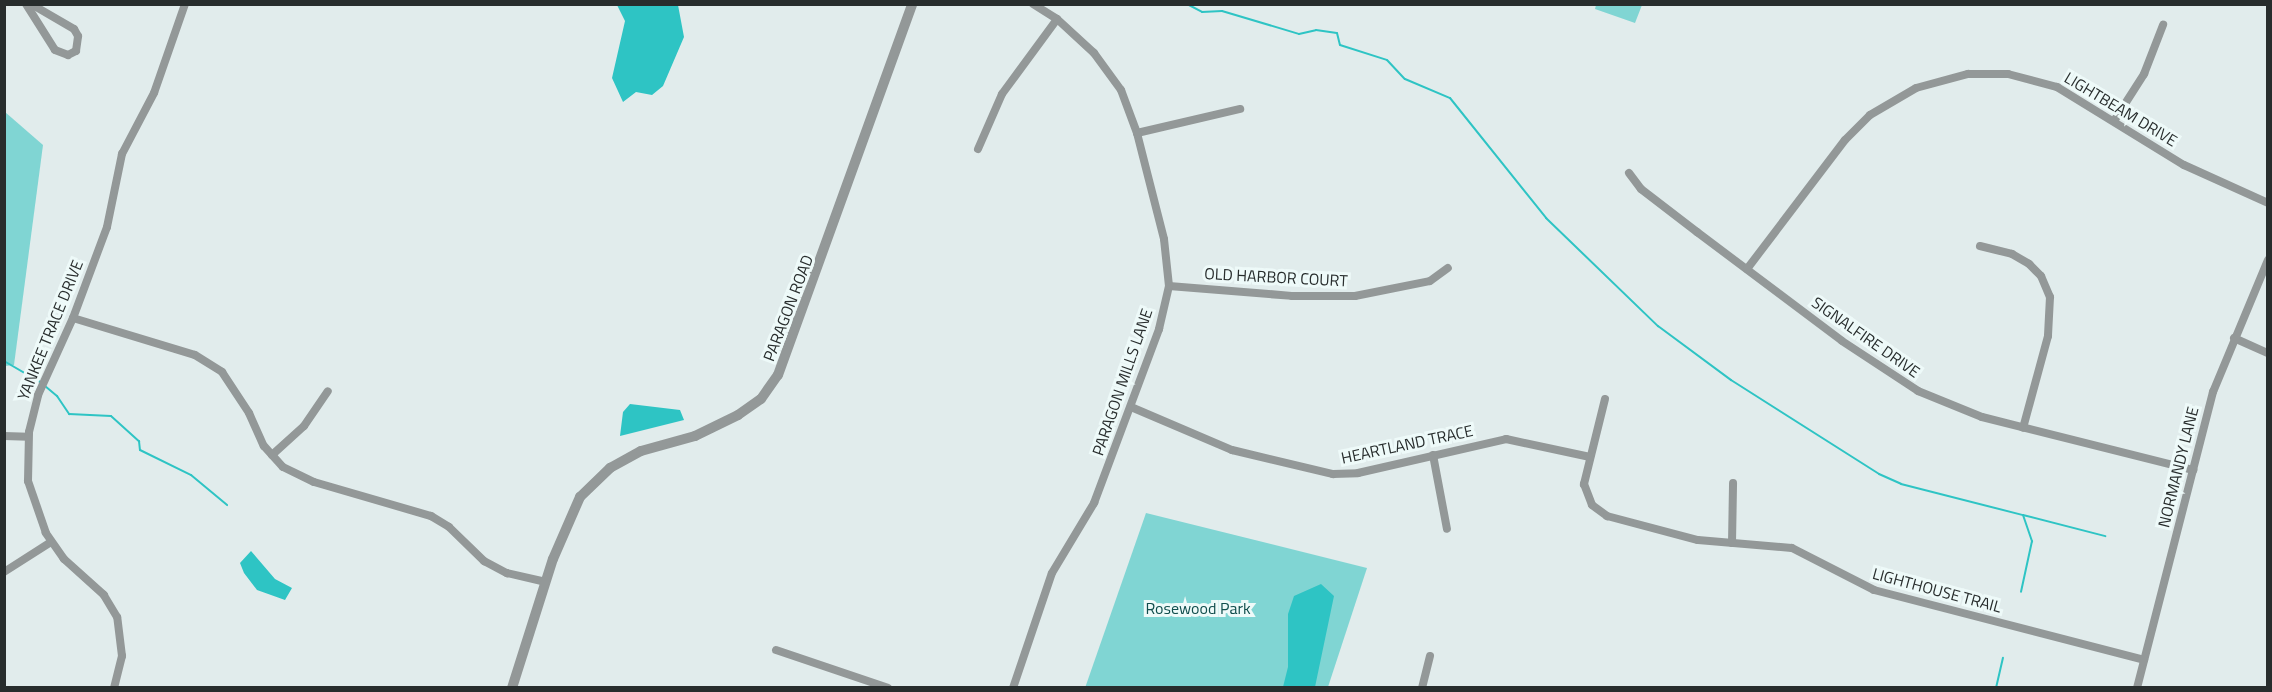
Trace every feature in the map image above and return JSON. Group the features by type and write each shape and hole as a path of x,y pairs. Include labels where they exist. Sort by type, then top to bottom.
{"street":[{"path":"26,4 55,50 68,55 76,51 78,36 74,29 31,4"},
{"name":"YANKEE TRACE DRIVE","path":"114,687 122,656 117,617 96,585 51,542 38,517 28,481 28,437 42,386 73,318 107,227 122,154 154,93 185,4"},
{"name":"PARAGON ROAD","path":"512,687 546,582 580,497 610,468 640,451 695,436 734,418 761,399 778,375 912,4"},
{"name":"PARAGON MILLS LANE","path":"1013,687 1053,573 1094,503 1159,329 1169,286 1164,239 1137,132 1121,90 1094,53 1057,19 1033,4"},
{"path":"978,148 1002,94 1057,19"},
{"path":"2114,121 2144,74 2163,25"},
{"name":"LIGHTBEAM DRIVE","path":"1748,269 1857,127 1883,105 1916,87 1968,74 2008,74 2057,87 2184,165 2268,203"},
{"path":"1137,132 1240,110"},
{"name":"SIGNALFIRE DRIVE","path":"1629,173 1641,189 1902,382 1951,406 2023,428 2193,471"},
{"path":"1980,246 2012,254 2029,264 2041,276 2050,297 2048,336 2023,428"},
{"name":"NORMANDY LANE","path":"2137,687 2212,392 2268,260"},
{"name":"OLD HARBOR COURT","path":"1169,286 1292,296 1355,296 1430,281 1448,268"},
{"path":"73,318 195,355 222,372 272,455 283,467 314,482 431,516 449,527 484,561 507,573 546,582"},
{"path":"2234,338 2268,353"},
{"path":"272,455 304,426 328,391"},
{"name":"LIGHTHOUSE TRAIL","path":"1605,399 1590,457 1585,492 1599,512 1698,540 1792,548 1874,590 2144,660"},
{"name":"HEARTLAND TRACE","path":"1131,407 1232,450 1323,473 1358,473 1506,439 1590,457"},
{"path":"4,436 28,437"},
{"path":"1433,455 1447,529"},
{"path":"1732,543 1734,483"},
{"path":"4,572 51,542"},
{"path":"776,650 888,687"},
{"path":"1422,687 1430,656"}],"green space":[{"path":"1596,4 1642,5 1635,23 1595,9"},
{"path":"5,112 43,145 14,365 5,366"},
{"name":"Rosewood Park","path":"1146,513 1367,568 1328,687 1085,688"}],"shaded area":[{"path":"617,5 678,5 684,37 663,86 652,95 636,92 623,102 612,78 625,21"},
{"path":"630,404 680,410 684,420 620,436 623,412"},
{"path":"251,551 275,579 292,588 285,600 257,590 244,573 240,563"},
{"path":"1321,584 1334,596 1315,687 1283,687 1288,667 1288,614 1294,596"}],"waterway":[{"path":"1187,4 1202,12 1222,11 1299,34 1316,30 1337,33 1340,45 1387,60 1405,79 1450,98 1546,218 1658,326 1731,380 1879,474 1901,484 2023,515 2032,541 2021,592"},
{"path":"4,361 40,382"},
{"path":"45,386 57,396 69,414 111,416 139,441 140,450 191,475 227,505"},
{"path":"2023,515 2105,536"},
{"path":"1996,688 2003,658"}]}
